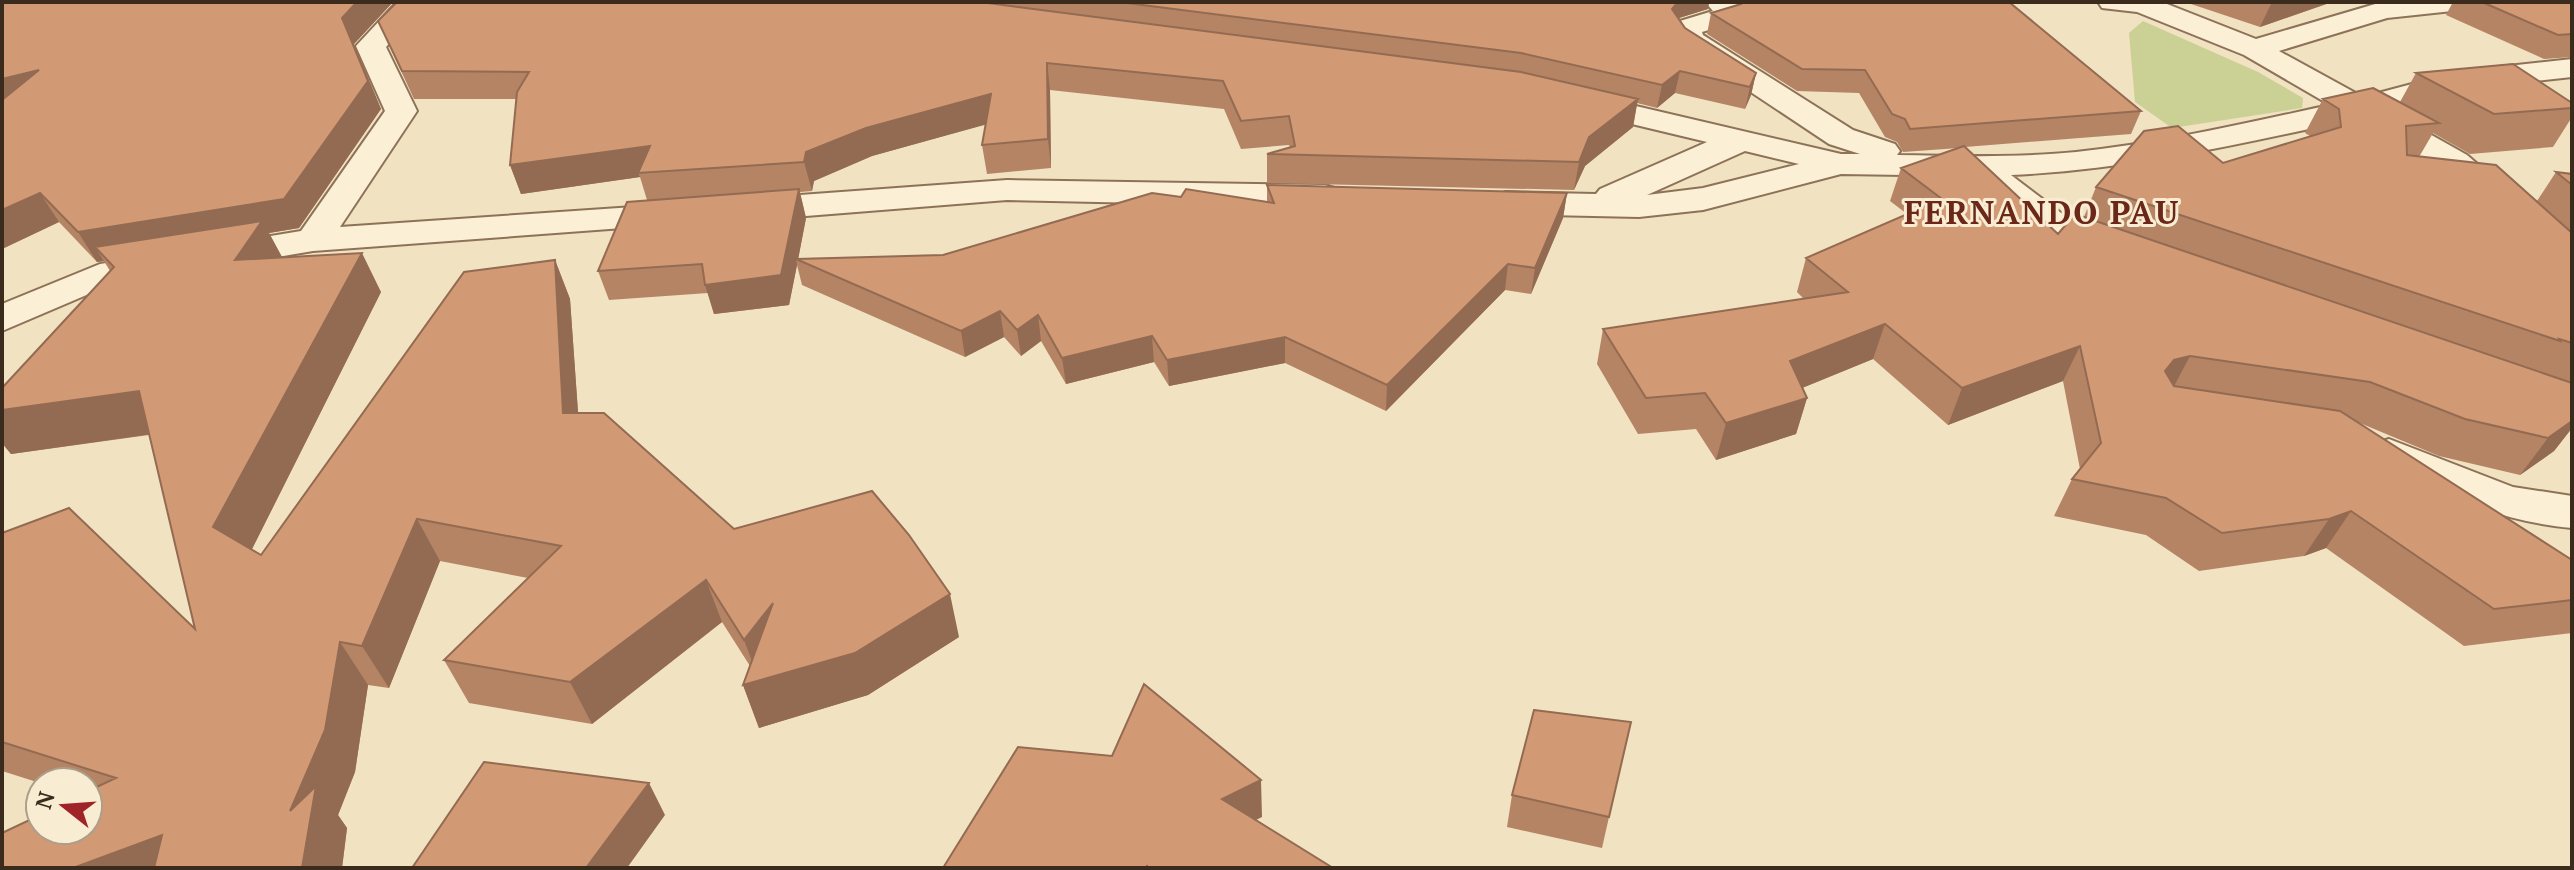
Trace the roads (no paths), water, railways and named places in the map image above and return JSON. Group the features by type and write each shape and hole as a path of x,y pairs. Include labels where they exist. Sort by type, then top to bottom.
{"street":[{"path":"313,240 401,111 371,46 413,2"},
{"path":"1719,2 1732,13 1721,19 1694,24 1685,30 1693,41 1841,137 1931,166"},
{"path":"2112,2 2146,3 2254,49 2455,162 2562,257 2572,270"},
{"path":"2254,49 2384,10 2462,2"},
{"path":"1547,94 1841,164 1978,166 2075,162 2184,146 2360,108 2461,80 2572,68"},
{"path":"1646,184 1669,154 1668,139 1648,117"},
{"path":"1563,206 1613,196 1646,184 1707,151 1743,141"},
{"path":"1472,202 1639,206 1703,199 1841,164"},
{"path":"1978,166 2064,233 2151,265"},
{"path":"2,319 100,275 313,240 1007,190 1365,197"},
{"path":"2347,435 2474,491 2554,512 2572,512"}],"district":[{"name":"FERNANDO PAU","path":"2042,212"}]}
